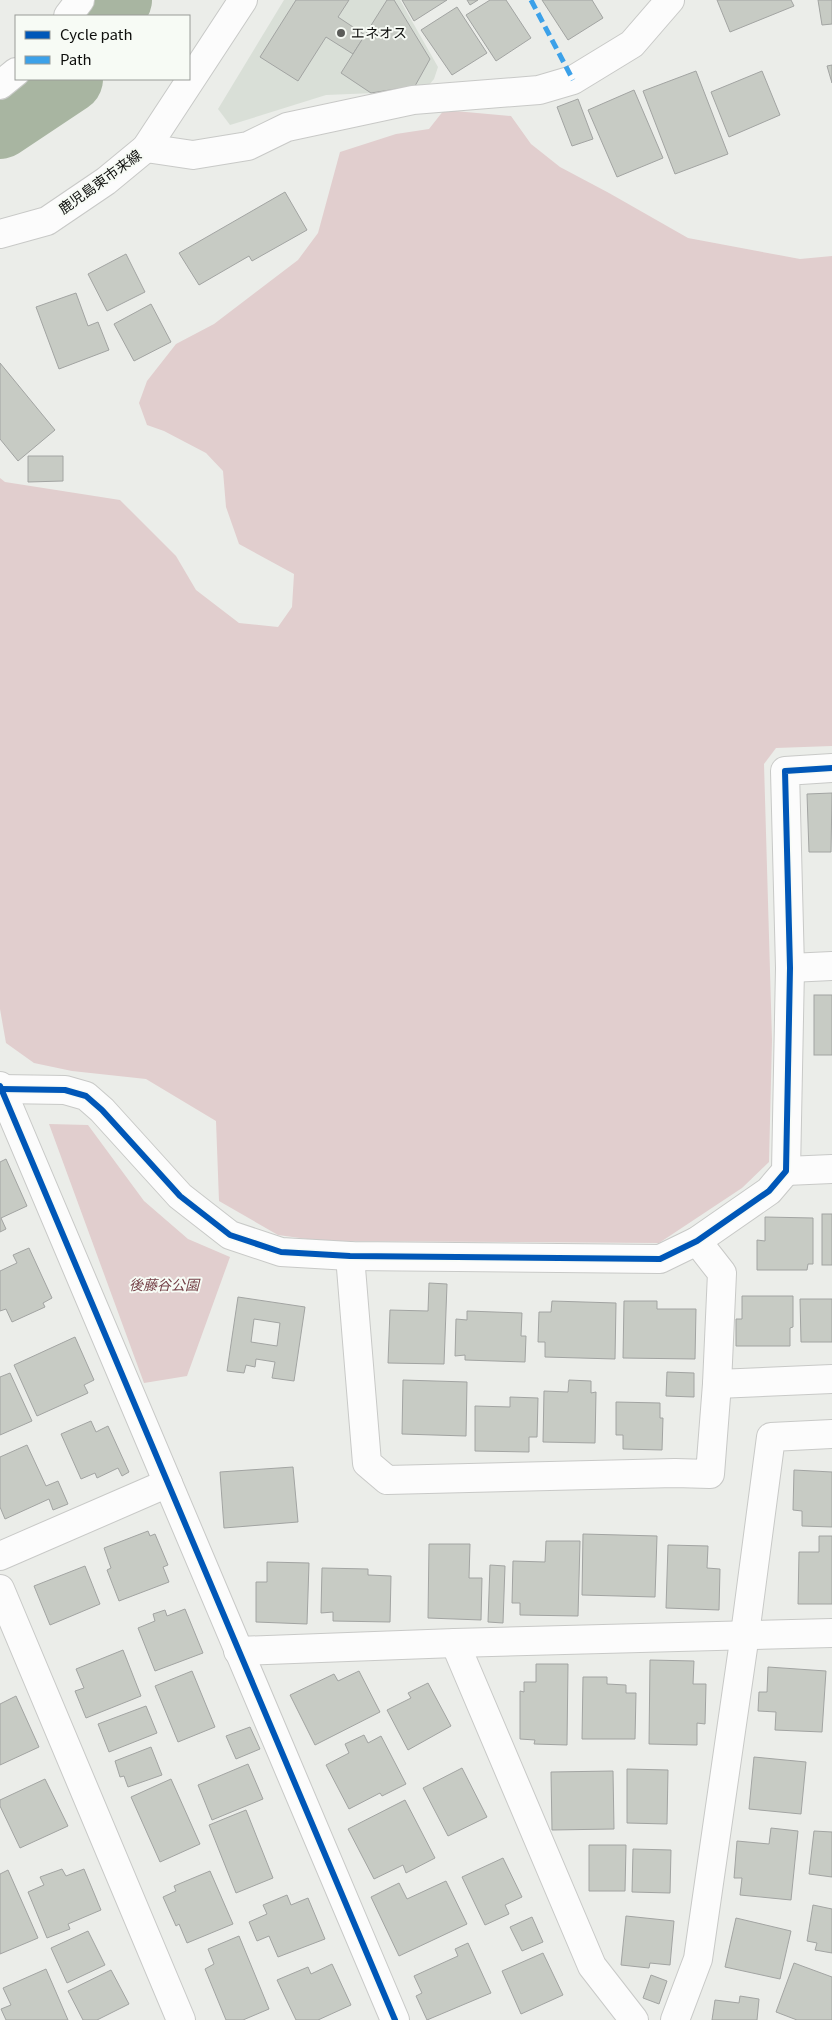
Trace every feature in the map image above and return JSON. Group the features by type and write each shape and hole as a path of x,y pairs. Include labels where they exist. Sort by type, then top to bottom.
{"street":[{"path":"69,15 80,0"},
{"name":"鹿児島東市来線","path":"0,234 47,221 106,182 146,148 243,0"},
{"path":"146,148 192,155 248,146 287,127 413,100 540,90 573,80 632,44 670,0"},
{"path":"0,85 15,73"},
{"path":"395,2020 1,1087 65,1090 86,1096 102,1110 180,1196 230,1235 281,1252 350,1256 660,1259 698,1241 769,1191 786,1171 790,968 785,771 832,768"},
{"path":"790,968 832,966"},
{"path":"786,1171 832,1169"},
{"path":"350,1256 367,1463 387,1480 665,1473 710,1474 717,1384 722,1273 698,1241"},
{"path":"717,1384 832,1379"},
{"path":"675,2020 698,1959 745,1634 771,1437 832,1434"},
{"path":"0,1556 168,1483"},
{"path":"0,1589 182,2020"},
{"path":"238,1651 455,1642 832,1633"},
{"path":"455,1642 592,1966 634,2020"}],"shaded area":[{"name":"エネオス","path":"284,0 400,0 438,67 434,79 424,91 326,95 230,125 218,109"}],"green space":[{"path":"444,110 511,116 531,144 560,167 688,238 800,259 832,256 832,746 776,748 764,764 772,1040 769,1162 742,1188 659,1243 322,1241 278,1235 219,1201 216,1121 146,1079 72,1071 34,1063 6,1043 0,1009 0,478 5,482 120,500 176,556 196,590 239,623 278,627 292,607 294,574 239,544 226,507 223,471 206,453 164,431 147,425 139,403 147,381 176,344 214,324 298,260 318,233 340,152 396,134 429,129"},
{"name":"後藤谷公園","path":"49,1124 88,1125 144,1201 188,1239 230,1257 187,1376 144,1383"}],"building":[{"path":"296,0 349,0 338,17 365,35 353,54 326,37 298,81 260,57"},
{"path":"387,0 394,0 430,59 415,86 371,93 341,73"},
{"path":"402,0 447,0 414,21"},
{"path":"467,0 478,0 470,5"},
{"path":"490,0 506,0 531,38 496,61 466,15"},
{"path":"542,0 592,0 603,18 568,40"},
{"path":"717,0 791,0 794,6 730,32"},
{"path":"818,0 832,0 832,24 822,25"},
{"path":"457,7 487,53 452,75 421,30"},
{"path":"832,65 832,83 827,66"},
{"path":"696,71 728,154 675,174 643,91"},
{"path":"762,71 780,115 729,137 711,92"},
{"path":"634,90 663,158 617,177 588,110"},
{"path":"578,99 593,139 572,146 557,107"},
{"path":"285,192 307,230 252,261 249,256 199,285 179,253"},
{"path":"126,254 145,292 107,311 88,274"},
{"path":"76,293 88,326 98,322 109,350 59,369 36,307"},
{"path":"151,304 171,342 134,361 114,324"},
{"path":"0,363 55,430 18,461 0,439"},
{"path":"28,456 63,456 63,481 28,482"},
{"path":"832,793 831,852 809,852 807,794"},
{"path":"814,995 832,995 832,1055 814,1055"},
{"path":"6,1159 27,1206 1,1218 6,1229 0,1232 0,1162"},
{"path":"822,1214 832,1214 832,1265 822,1265"},
{"path":"765,1217 813,1218 813,1264 808,1264 807,1270 757,1270 757,1240 765,1241"},
{"path":"29,1248 52,1298 43,1303 45,1307 12,1322 6,1309 0,1311 0,1271 17,1263 13,1255"},
{"path":"429,1283 447,1284 444,1364 388,1363 390,1310 428,1311"},
{"path":"742,1296 793,1296 793,1327 790,1328 790,1346 736,1346 736,1319 742,1319"},
{"path":"238,1297 305,1307 294,1381 272,1378 275,1362 256,1359 255,1367 246,1365 244,1373 227,1371","holes":["254,1319 280,1323 277,1346 251,1342"]},
{"path":"800,1299 832,1299 832,1342 801,1342"},
{"path":"552,1301 616,1303 615,1359 545,1357 545,1342 538,1342 539,1312 551,1312"},
{"path":"624,1301 657,1301 657,1309 696,1309 695,1359 623,1358"},
{"path":"467,1311 522,1313 521,1336 526,1336 525,1362 465,1360 465,1355 455,1356 456,1319 467,1320"},
{"path":"75,1337 94,1380 84,1385 88,1393 37,1416 14,1365"},
{"path":"667,1372 694,1373 694,1397 666,1396"},
{"path":"10,1373 32,1421 0,1435 0,1377"},
{"path":"403,1380 467,1382 466,1436 402,1434"},
{"path":"569,1380 591,1381 591,1393 596,1392 595,1443 543,1442 544,1391 568,1392"},
{"path":"510,1397 538,1398 537,1437 529,1437 529,1452 475,1451 475,1406 510,1407"},
{"path":"616,1402 660,1403 660,1418 663,1418 662,1450 623,1449 623,1435 616,1435"},
{"path":"91,1421 96,1432 108,1426 129,1472 122,1476 118,1468 97,1478 95,1473 81,1479 61,1434"},
{"path":"27,1445 46,1486 58,1481 68,1504 53,1510 49,1499 5,1519 0,1507 0,1457"},
{"path":"293,1467 298,1522 224,1528 220,1472"},
{"path":"794,1470 832,1472 832,1527 802,1526 802,1511 793,1510"},
{"path":"148,1531 150,1536 155,1534 168,1565 163,1567 169,1582 119,1601 107,1570 111,1568 104,1548"},
{"path":"583,1534 657,1536 655,1597 582,1595"},
{"path":"819,1536 832,1536 832,1604 798,1604 799,1552 819,1552"},
{"path":"546,1541 580,1541 578,1616 520,1615 520,1603 512,1603 513,1561 545,1562"},
{"path":"429,1544 470,1544 469,1578 482,1578 481,1620 428,1618"},
{"path":"668,1545 708,1546 707,1568 720,1569 719,1610 666,1608"},
{"path":"267,1562 309,1563 307,1624 256,1622 256,1582 267,1582"},
{"path":"490,1565 505,1566 503,1623 488,1622"},
{"path":"85,1566 100,1604 50,1625 34,1586"},
{"path":"322,1568 368,1569 368,1575 391,1576 390,1622 333,1621 333,1612 321,1613"},
{"path":"185,1609 203,1653 155,1671 138,1628 155,1621 153,1614 165,1610 167,1616"},
{"path":"123,1650 141,1696 86,1718 75,1691 84,1688 76,1669"},
{"path":"650,1660 694,1661 693,1684 706,1684 705,1724 697,1723 697,1745 649,1744"},
{"path":"536,1664 568,1664 567,1745 534,1744 535,1740 520,1739 520,1691 524,1692 524,1682 536,1682"},
{"path":"768,1667 826,1671 822,1732 775,1730 776,1712 758,1711 759,1692 767,1692"},
{"path":"192,1671 215,1727 178,1742 155,1686"},
{"path":"359,1671 380,1712 315,1745 290,1695 334,1674 338,1681"},
{"path":"583,1677 607,1677 607,1684 626,1685 626,1693 636,1693 635,1739 582,1739"},
{"path":"428,1683 451,1726 408,1750 387,1710 411,1698 408,1693"},
{"path":"16,1696 39,1747 0,1765 0,1704"},
{"path":"146,1706 157,1733 109,1752 98,1724"},
{"path":"250,1727 260,1749 236,1759 226,1736"},
{"path":"364,1735 368,1743 381,1736 406,1784 382,1796 380,1793 349,1809 326,1765 349,1753 345,1744"},
{"path":"151,1747 162,1775 128,1787 124,1776 120,1777 115,1761"},
{"path":"754,1757 806,1762 801,1814 749,1809"},
{"path":"248,1764 263,1799 212,1820 198,1785"},
{"path":"462,1768 487,1817 448,1836 423,1788"},
{"path":"627,1769 668,1770 667,1824 627,1823"},
{"path":"613,1771 614,1829 552,1830 551,1772"},
{"path":"45,1779 68,1826 20,1848 0,1806 0,1800"},
{"path":"171,1779 200,1844 160,1862 131,1797"},
{"path":"405,1800 435,1858 406,1873 403,1865 374,1879 348,1829"},
{"path":"246,1810 273,1878 236,1893 209,1825"},
{"path":"771,1828 798,1831 791,1900 740,1895 742,1878 734,1878 737,1841 769,1844"},
{"path":"814,1831 832,1832 832,1877 809,1874"},
{"path":"589,1845 626,1845 625,1891 589,1891"},
{"path":"633,1849 671,1850 670,1893 632,1892"},
{"path":"503,1858 522,1897 505,1905 509,1914 485,1925 462,1877"},
{"path":"62,1869 66,1876 84,1869 101,1910 68,1924 70,1929 47,1938 28,1892 44,1885 40,1877"},
{"path":"8,1870 38,1938 0,1954 0,1874"},
{"path":"210,1871 233,1924 187,1943 179,1924 176,1926 163,1897 176,1891 174,1886"},
{"path":"446,1881 467,1924 399,1956 371,1897 399,1883 407,1899"},
{"path":"287,1895 291,1905 308,1898 325,1939 278,1957 269,1936 257,1941 249,1922 267,1914 263,1905"},
{"path":"813,1905 832,1909 832,1953 815,1950 817,1943 807,1941"},
{"path":"626,1916 674,1921 670,1965 650,1963 649,1968 621,1965"},
{"path":"532,1917 543,1942 522,1951 510,1927"},
{"path":"736,1918 791,1931 780,1979 725,1967"},
{"path":"88,1931 105,1965 67,1983 51,1948"},
{"path":"239,1936 269,2009 243,2020 226,2020 205,1969 214,1964 208,1949"},
{"path":"468,1943 491,1993 427,2020 416,1996 422,1993 414,1976 458,1956 455,1949"},
{"path":"543,1953 563,1995 521,2014 502,1971"},
{"path":"794,1963 832,1977 832,2020 797,2020 776,2012"},
{"path":"332,1964 351,2005 318,2020 296,2020 277,1980 308,1967 311,1974"},
{"path":"46,1969 68,2020 6,2020 1,2009 11,2005 3,1988"},
{"path":"111,1970 129,2004 97,2020 83,2020 68,1991"},
{"path":"651,1975 667,1981 659,2004 643,1998"},
{"path":"740,1996 759,1999 757,2020 712,2020 715,2000 739,2003"}],"waterway":[{"path":"109,15 118,0"},
{"path":"0,125 68,80"}],"marked path":[{"path":"531,0 573,80"}],"cycle path":[{"path":"1,1089 65,1090 86,1096 102,1110 180,1196 230,1235 281,1252 350,1256 660,1259 697,1241 769,1191 786,1171 790,968 785,771 832,768"},
{"path":"0,1086 395,2020"}],"place":[{"name":"エネオス","path":"341,33"}]}
